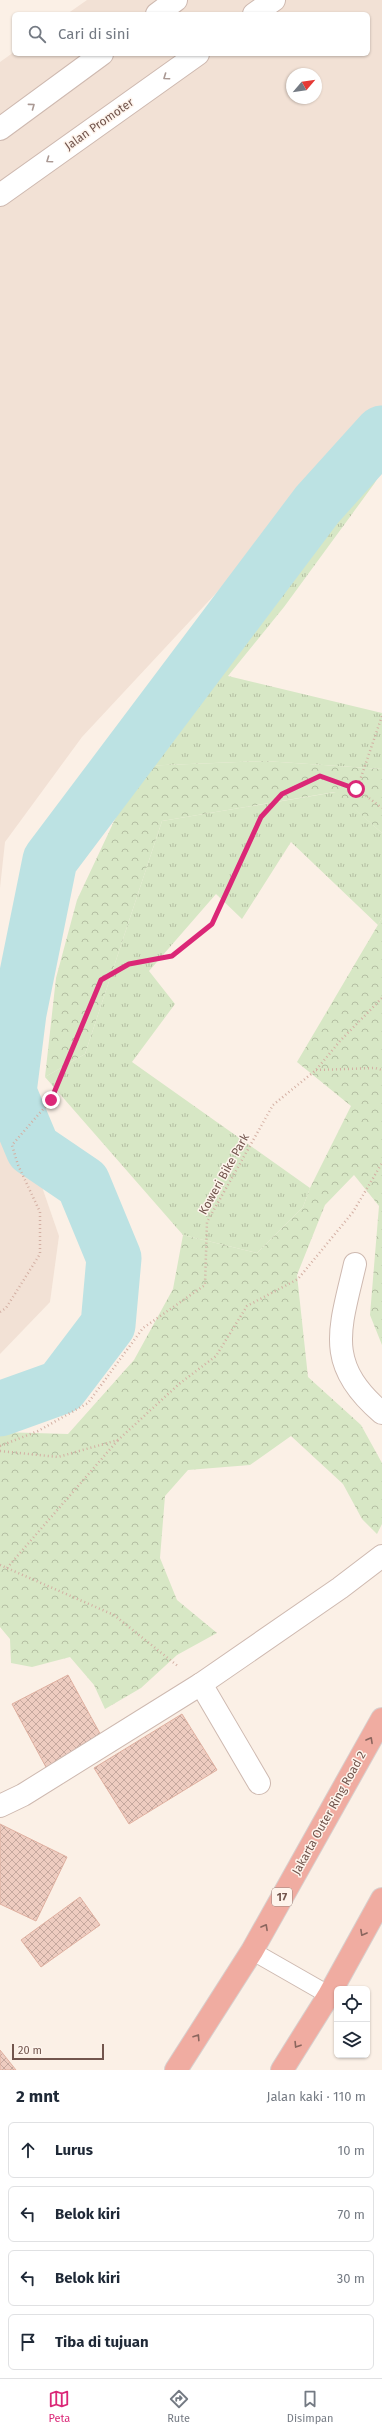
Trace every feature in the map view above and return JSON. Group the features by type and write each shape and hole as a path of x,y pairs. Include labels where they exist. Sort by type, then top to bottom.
{"highway":[{"name":"Jakarta Outer Ring Road 2","path":"176,2070 252,1951 382,1719"},
{"path":"282,2070 329,1996 382,1899"}],"street":[{"path":"160,12 176,0"},
{"path":"257,12 274,0"},
{"path":"0,128 99,56"},
{"name":"Jalan Promoter","path":"0,195 195,56"},
{"path":"355,1264 340,1329 343,1358 353,1384 365,1399 382,1413"},
{"path":"0,1806 23,1795 201,1684 340,1588 382,1556"},
{"path":"201,1684 259,1783"}],"lane":[{"path":"252,1951 329,1996"}],"path":[{"path":"356,789 382,716"},
{"path":"0,1312 6,1308 40,1254 40,1212 18,1165 12,1145 51,1100 101,980 129,964 172,956 212,924 261,817 282,794 320,776 356,789 382,808"},
{"name":"Koweri Bike Park","path":"0,1446 38,1431 88,1403 143,1328 205,1285 207,1222 273,1105 316,1070 340,1041 382,998"},
{"path":"316,1070 375,1068 382,1070"},
{"path":"7,1568 118,1440 179,1384 216,1356 247,1306 298,1279 353,1212 382,1163"},
{"path":"0,1451 58,1457 118,1440"},
{"path":"0,1565 114,1615 201,1684"}],"shaded area":[{"path":"87,0 382,0 382,415 82,737 5,842 0,888 0,62 12,53 12,56 370,56 370,12 70,12"},
{"path":"0,1112 41,1184 59,1236 50,1302 0,1354"}],"green space":[{"path":"382,458 382,471 374,484 284,607 228,676 382,713 382,769 265,761 140,766"},
{"path":"265,761 382,769 382,833 335,792 162,821 85,1054 45,1077 56,978 77,900 140,766"},
{"path":"336,792 382,833 382,918 378,925 291,842 242,919 216,894 149,971 175,1004 132,1062 310,1188 303,1207 257,1253 183,1235 45,1077 85,1054 162,821"},
{"path":"382,918 382,1345 370,1315 379,1206 354,1175 325,1205 297,1275 308,1377 361,1425 382,1463 382,1524 377,1534 362,1519 343,1484 291,1436 250,1465 188,1470 165,1496 160,1558 177,1600 217,1633 177,1655 141,1688 105,1709 94,1685 70,1657 32,1667 11,1663 10,1639 0,1627 0,1432 68,1434 134,1360 173,1289 183,1235 257,1253 303,1207 310,1188 351,1106 297,1062"}],"building":[{"path":"68,1675 103,1739 47,1769 12,1704"},
{"path":"182,1714 217,1770 129,1824 94,1768"},
{"path":"0,1824 67,1857 36,1921 0,1904"},
{"path":"80,1897 100,1925 41,1967 21,1940"},
{"path":"0,2050 16,2070 0,2070"}],"waterway":[{"path":"0,1409 61,1387 108,1325 114,1258 83,1183 33,1149 9,1092 19,1013 50,860 317,505 382,433"}],"route":[{"path":"51,1100 82,1029 101,980 129,964 172,956 212,924 234,872 261,817 282,794 320,776 356,789"}]}
